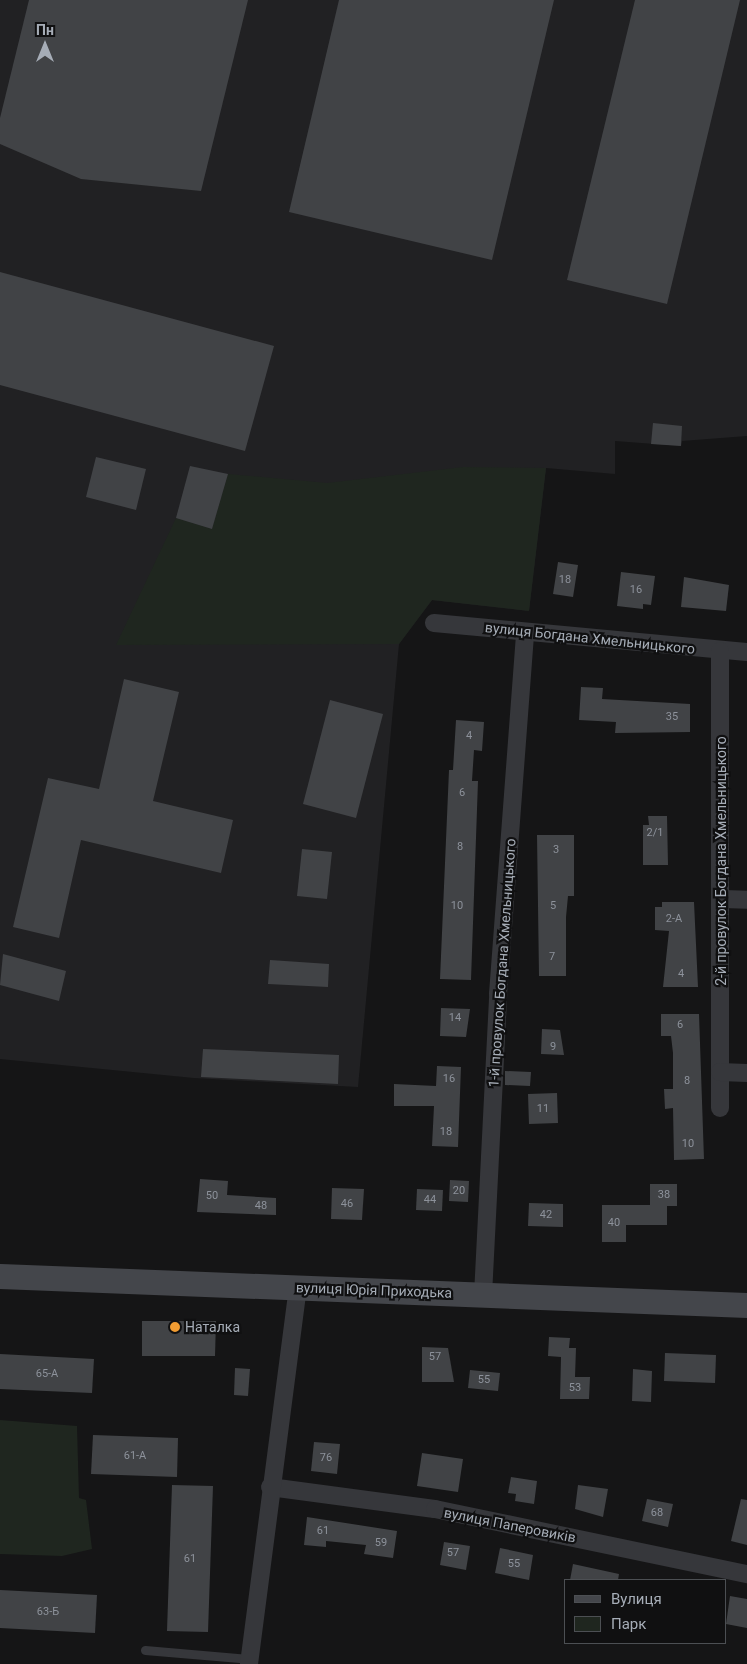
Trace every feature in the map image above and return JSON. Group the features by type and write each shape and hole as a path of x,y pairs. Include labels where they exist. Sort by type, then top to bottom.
{"street":[{"name":"вулиця Богдана Хмельницького","path":"434,623 747,652"},
{"name":"1-й провулок Богдана Хмельницького","path":"483,1295 498,994 526,632"},
{"name":"2-й провулок Богдана Хмельницького","path":"720,651 723,899 720,1108"},
{"path":"723,899 747,900"},
{"path":"720,1072 747,1073"},
{"name":"вулиця Юрія Приходька","path":"0,1276 747,1305"},
{"path":"249,1662 270,1487 298,1287"},
{"name":"вулиця Паперовиків","path":"270,1487 435,1509 747,1574"}],"lane":[{"path":"145,1650 249,1662"}],"shaded area":[{"path":"0,0 747,0 747,436 682,441 681,446 615,441 615,474 546,468 529,611 432,600 399,644 358,1087 194,1078 0,1059"}],"green space":[{"path":"463,467 546,468 529,611 432,600 399,644 116,645 176,518 212,529 228,474 327,483"},
{"path":"0,1420 77,1426 79,1498 86,1500 92,1549 62,1556 0,1554"}],"building":[{"path":"29,0 248,0 201,191 81,179 0,144 0,118"},
{"path":"339,0 554,0 492,260 289,212"},
{"path":"635,0 740,0 667,304 567,280"},
{"path":"0,272 274,346 245,451 0,385"},
{"path":"653,423 682,426 681,446 651,444"},
{"path":"96,457 146,469 136,510 86,497"},
{"path":"190,466 228,474 212,529 176,518"},
{"path":"558,562 578,565 573,597 553,594"},
{"path":"621,572 655,576 651,605 643,604 643,609 617,606"},
{"path":"684,577 729,585 726,611 681,607"},
{"path":"124,679 179,692 153,801 233,820 221,873 81,840 59,938 13,927 48,778 99,789"},
{"path":"581,687 603,688 602,699 690,704 690,732 615,733 616,722 579,720"},
{"path":"330,700 383,714 356,818 303,804"},
{"path":"456,720 484,722 482,751 474,750 472,781 478,781 471,980 440,979 449,770 453,770"},
{"path":"648,816 667,816 668,865 643,865 643,825 649,825"},
{"path":"537,835 574,835 574,896 568,896 566,976 539,976"},
{"path":"302,849 332,852 327,899 297,896"},
{"path":"662,902 694,902 698,987 663,987 669,931 655,930 655,907 662,907"},
{"path":"3,954 66,971 59,1001 0,985"},
{"path":"270,960 329,964 328,987 268,984"},
{"path":"441,1008 470,1009 466,1037 440,1036"},
{"path":"661,1014 699,1014 704,1159 674,1160 673,1108 665,1109 664,1089 673,1089 673,1053 671,1036 661,1036"},
{"path":"542,1029 560,1030 564,1055 541,1054"},
{"path":"203,1049 339,1055 338,1084 201,1077"},
{"path":"437,1066 461,1067 458,1147 432,1146 434,1106 394,1106 394,1084 436,1086"},
{"path":"505,1071 531,1072 530,1086 505,1085"},
{"path":"557,1093 558,1123 529,1124 528,1094"},
{"path":"200,1179 228,1181 227,1195 276,1198 276,1215 197,1212"},
{"path":"450,1180 469,1181 468,1202 449,1201"},
{"path":"650,1184 677,1184 677,1206 667,1206 667,1225 626,1225 626,1242 602,1242 602,1205 650,1205"},
{"path":"332,1188 364,1189 362,1220 331,1219"},
{"path":"417,1189 443,1190 442,1211 416,1210"},
{"path":"529,1203 563,1204 563,1227 528,1226"},
{"path":"142,1321 216,1321 215,1356 142,1356"},
{"path":"549,1337 570,1338 569,1348 576,1348 575,1377 590,1377 589,1399 560,1399 561,1357 548,1356"},
{"path":"422,1347 448,1348 454,1382 422,1382"},
{"path":"665,1353 716,1355 715,1383 664,1381"},
{"path":"0,1354 94,1359 92,1393 0,1389"},
{"path":"235,1368 250,1369 248,1396 234,1395"},
{"path":"633,1369 652,1371 651,1402 632,1401"},
{"path":"470,1370 500,1373 498,1391 468,1388"},
{"path":"93,1435 178,1438 177,1477 91,1474"},
{"path":"314,1442 340,1444 337,1474 311,1471"},
{"path":"422,1453 463,1459 458,1492 417,1486"},
{"path":"511,1477 537,1481 534,1504 515,1501 516,1494 508,1493"},
{"path":"172,1485 213,1486 208,1632 167,1631"},
{"path":"578,1485 608,1489 603,1517 575,1509"},
{"path":"647,1499 673,1504 668,1527 642,1521"},
{"path":"741,1499 747,1500 747,1545 731,1541"},
{"path":"307,1517 397,1531 393,1558 364,1554 366,1545 326,1541 326,1547 304,1545"},
{"path":"444,1542 470,1546 466,1570 440,1565"},
{"path":"500,1548 533,1555 529,1580 495,1573"},
{"path":"573,1564 619,1574 618,1579 570,1579"},
{"path":"0,1590 97,1595 95,1633 0,1628"},
{"path":"730,1596 747,1599 747,1628 727,1624"}],"place":[{"name":"Наталка","path":"175,1327"}]}
